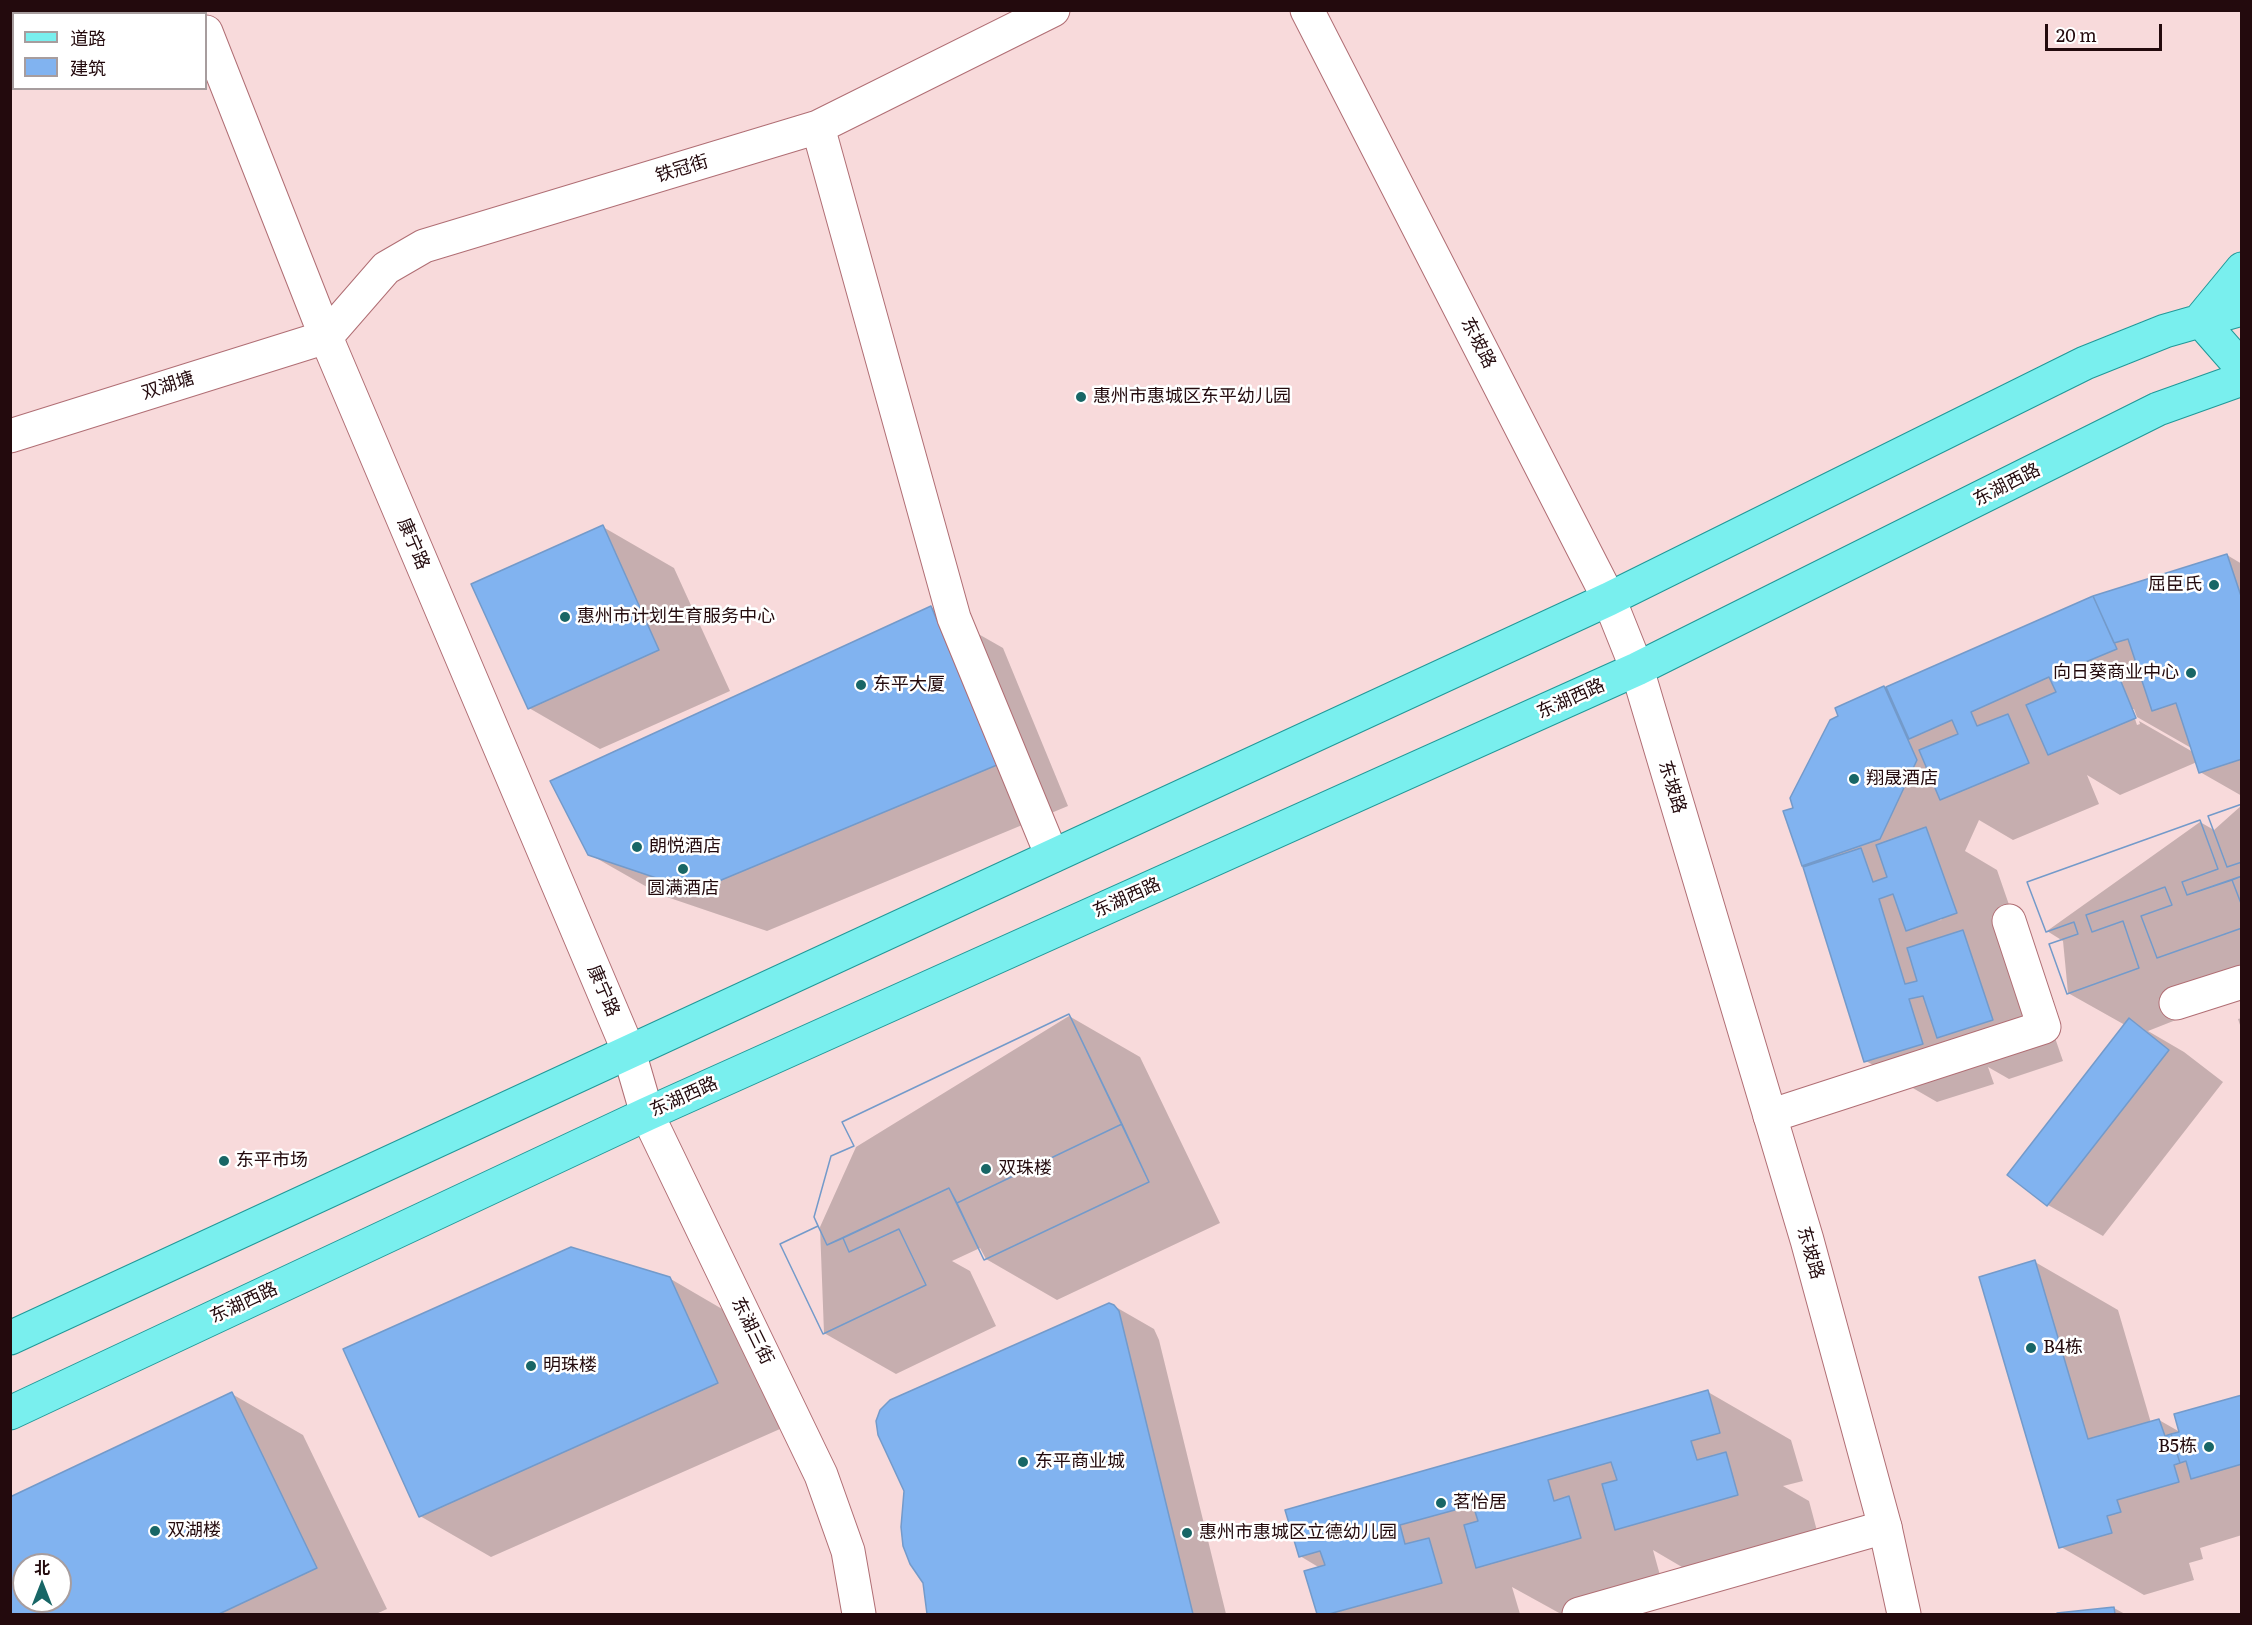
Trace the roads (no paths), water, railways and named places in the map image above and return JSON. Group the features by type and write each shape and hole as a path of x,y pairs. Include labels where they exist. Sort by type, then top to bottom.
{"main road":[{"path":"2200,320 2241,269"},
{"path":"10,1338 1609,599 2085,363 2137,341 2241,309"},
{"path":"2200,320 2241,368"},
{"name":"东湖西路","path":"10,1413 647,1114 1637,669 2158,409 2241,379"}],"street":[{"name":"铁冠街","path":"326,337 386,268 424,246 818,127 1053,10"},
{"name":"东坡路","path":"1307,10 1609,599 1637,669 1770,1116 1885,1527 1904,1614"},
{"name":"康宁路","path":"207,35 326,337 628,1052"},
{"path":"818,127 954,618 1052,856"},
{"name":"双湖塘","path":"10,436 326,337"},
{"path":"1770,1116 2044,1027 2009,921"},
{"path":"2176,1003 2241,982"},
{"name":"东湖三街","path":"628,1052 647,1114 821,1475 848,1551 859,1614"},
{"path":"1579,1614 1885,1527"}],"place":[{"name":"惠州市惠城区东平幼儿园","path":"1081,397"},
{"name":"屈臣氏","path":"2214,585"},
{"name":"惠州市计划生育服务中心","path":"565,617"},
{"name":"向日葵商业中心","path":"2191,673"},
{"name":"东平大厦","path":"861,685"},
{"name":"翔晟酒店","path":"1854,779"},
{"name":"朗悦酒店","path":"637,847"},
{"name":"圆满酒店","path":"683,869"},
{"name":"东平市场","path":"224,1161"},
{"name":"双珠楼","path":"986,1169"},
{"name":"B4栋","path":"2031,1348"},
{"name":"明珠楼","path":"531,1366"},
{"name":"B5栋","path":"2209,1447"},
{"name":"东平商业城","path":"1023,1462"},
{"name":"茗怡居","path":"1441,1503"},
{"name":"双湖楼","path":"155,1531"},
{"name":"惠州市惠城区立德幼儿园","path":"1187,1533"}]}
